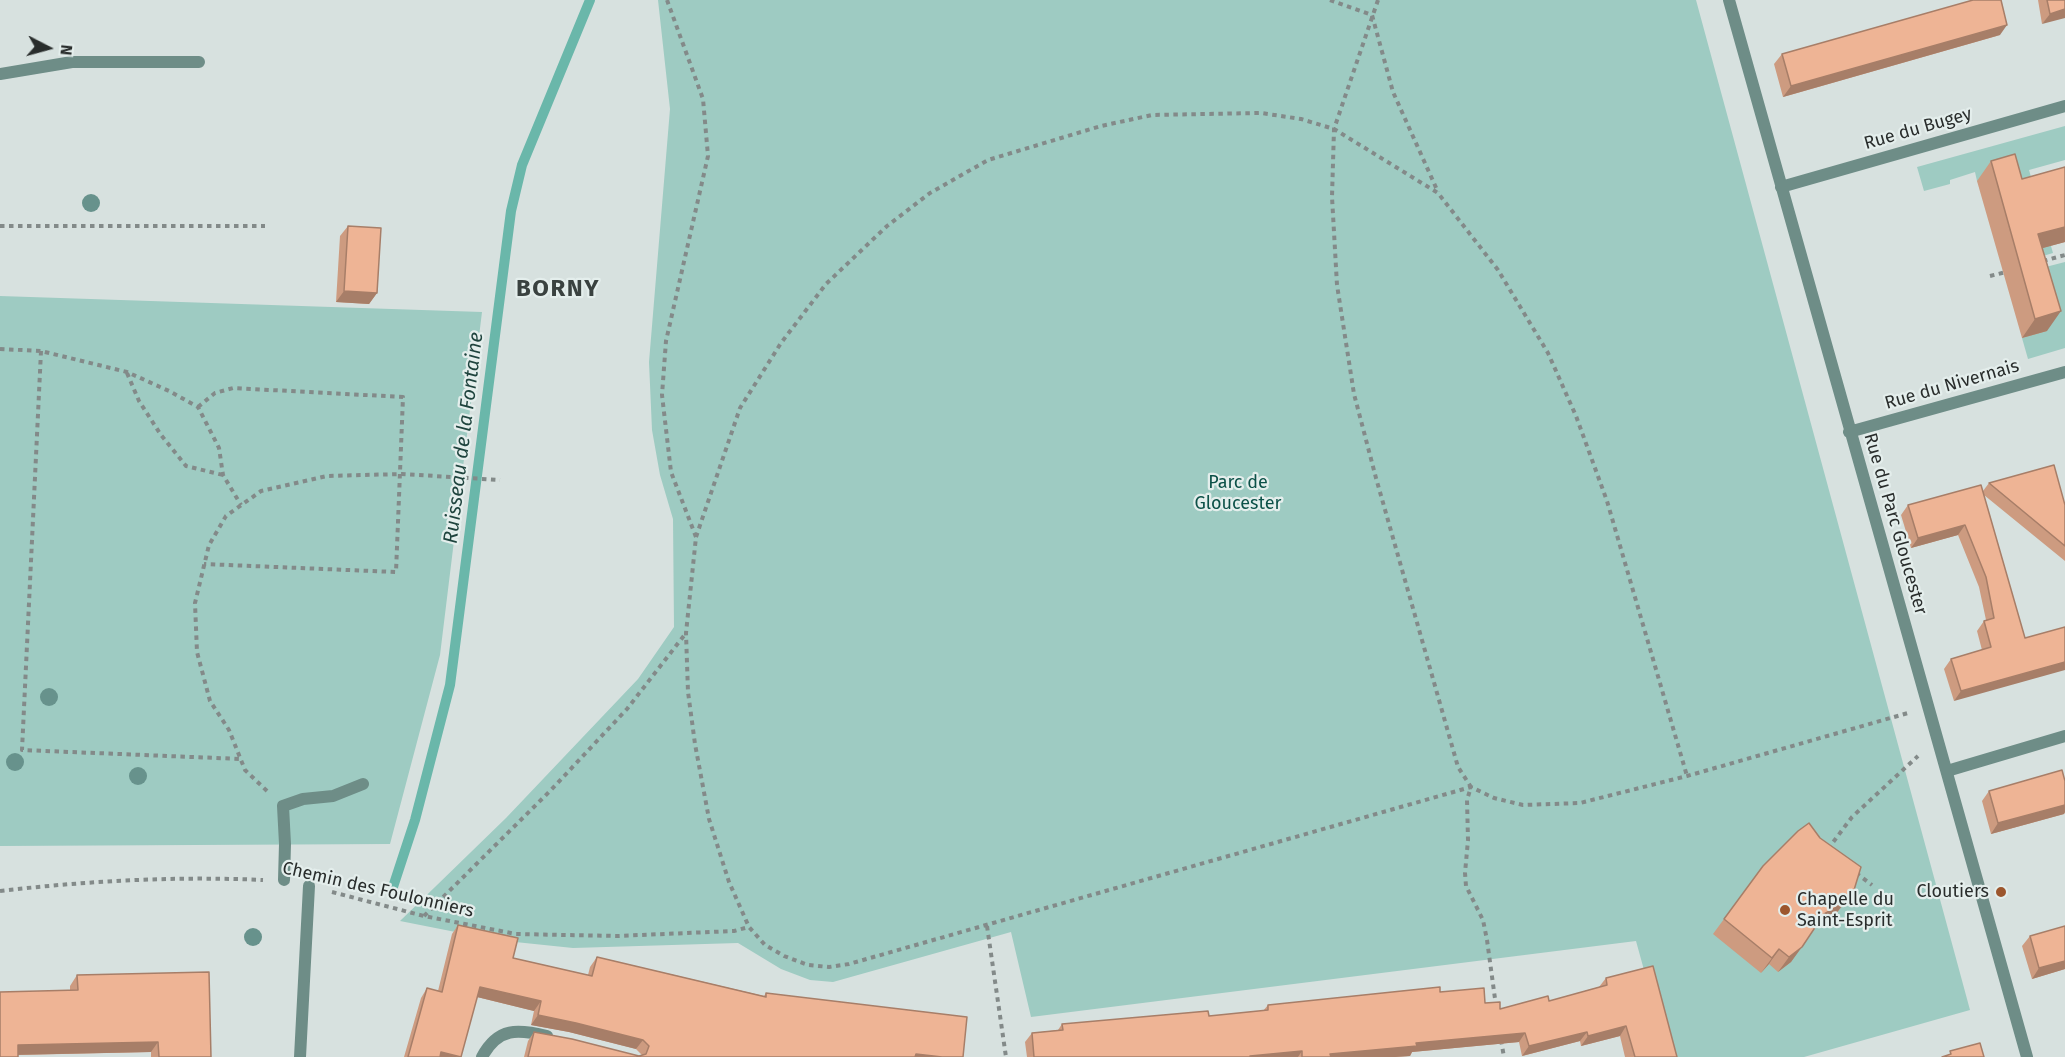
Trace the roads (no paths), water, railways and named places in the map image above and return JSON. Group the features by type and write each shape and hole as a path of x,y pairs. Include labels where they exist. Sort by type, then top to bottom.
{"street":[{"name":"Rue du Parc Gloucester","path":"1729,0 2027,1057"},
{"path":"0,74 72,62 199,62"},
{"name":"Rue du Bugey","path":"1781,187 2065,106"},
{"name":"Rue du Nivernais","path":"1850,432 2065,372"},
{"path":"1947,771 2065,736"},
{"path":"284,880 283,806 303,799 333,796 363,784"},
{"path":"300,1057 309,886"},
{"path":"483,1057 494,1040 505,1033 518,1031 559,1039"}],"waterway":[{"name":"Ruisseau de la Fontaine","path":"393,887 415,820 450,685 511,211 522,165 590,0"}],"place":[{"name":"Cloutiers","path":"2001,892"},
{"name":"Chapelle du Saint-Esprit","path":"1785,910"}],"district":[{"name":"BORNY","path":"558,289"}],"park label":[{"name":"Parc de Gloucester","path":"1238,493"}]}
